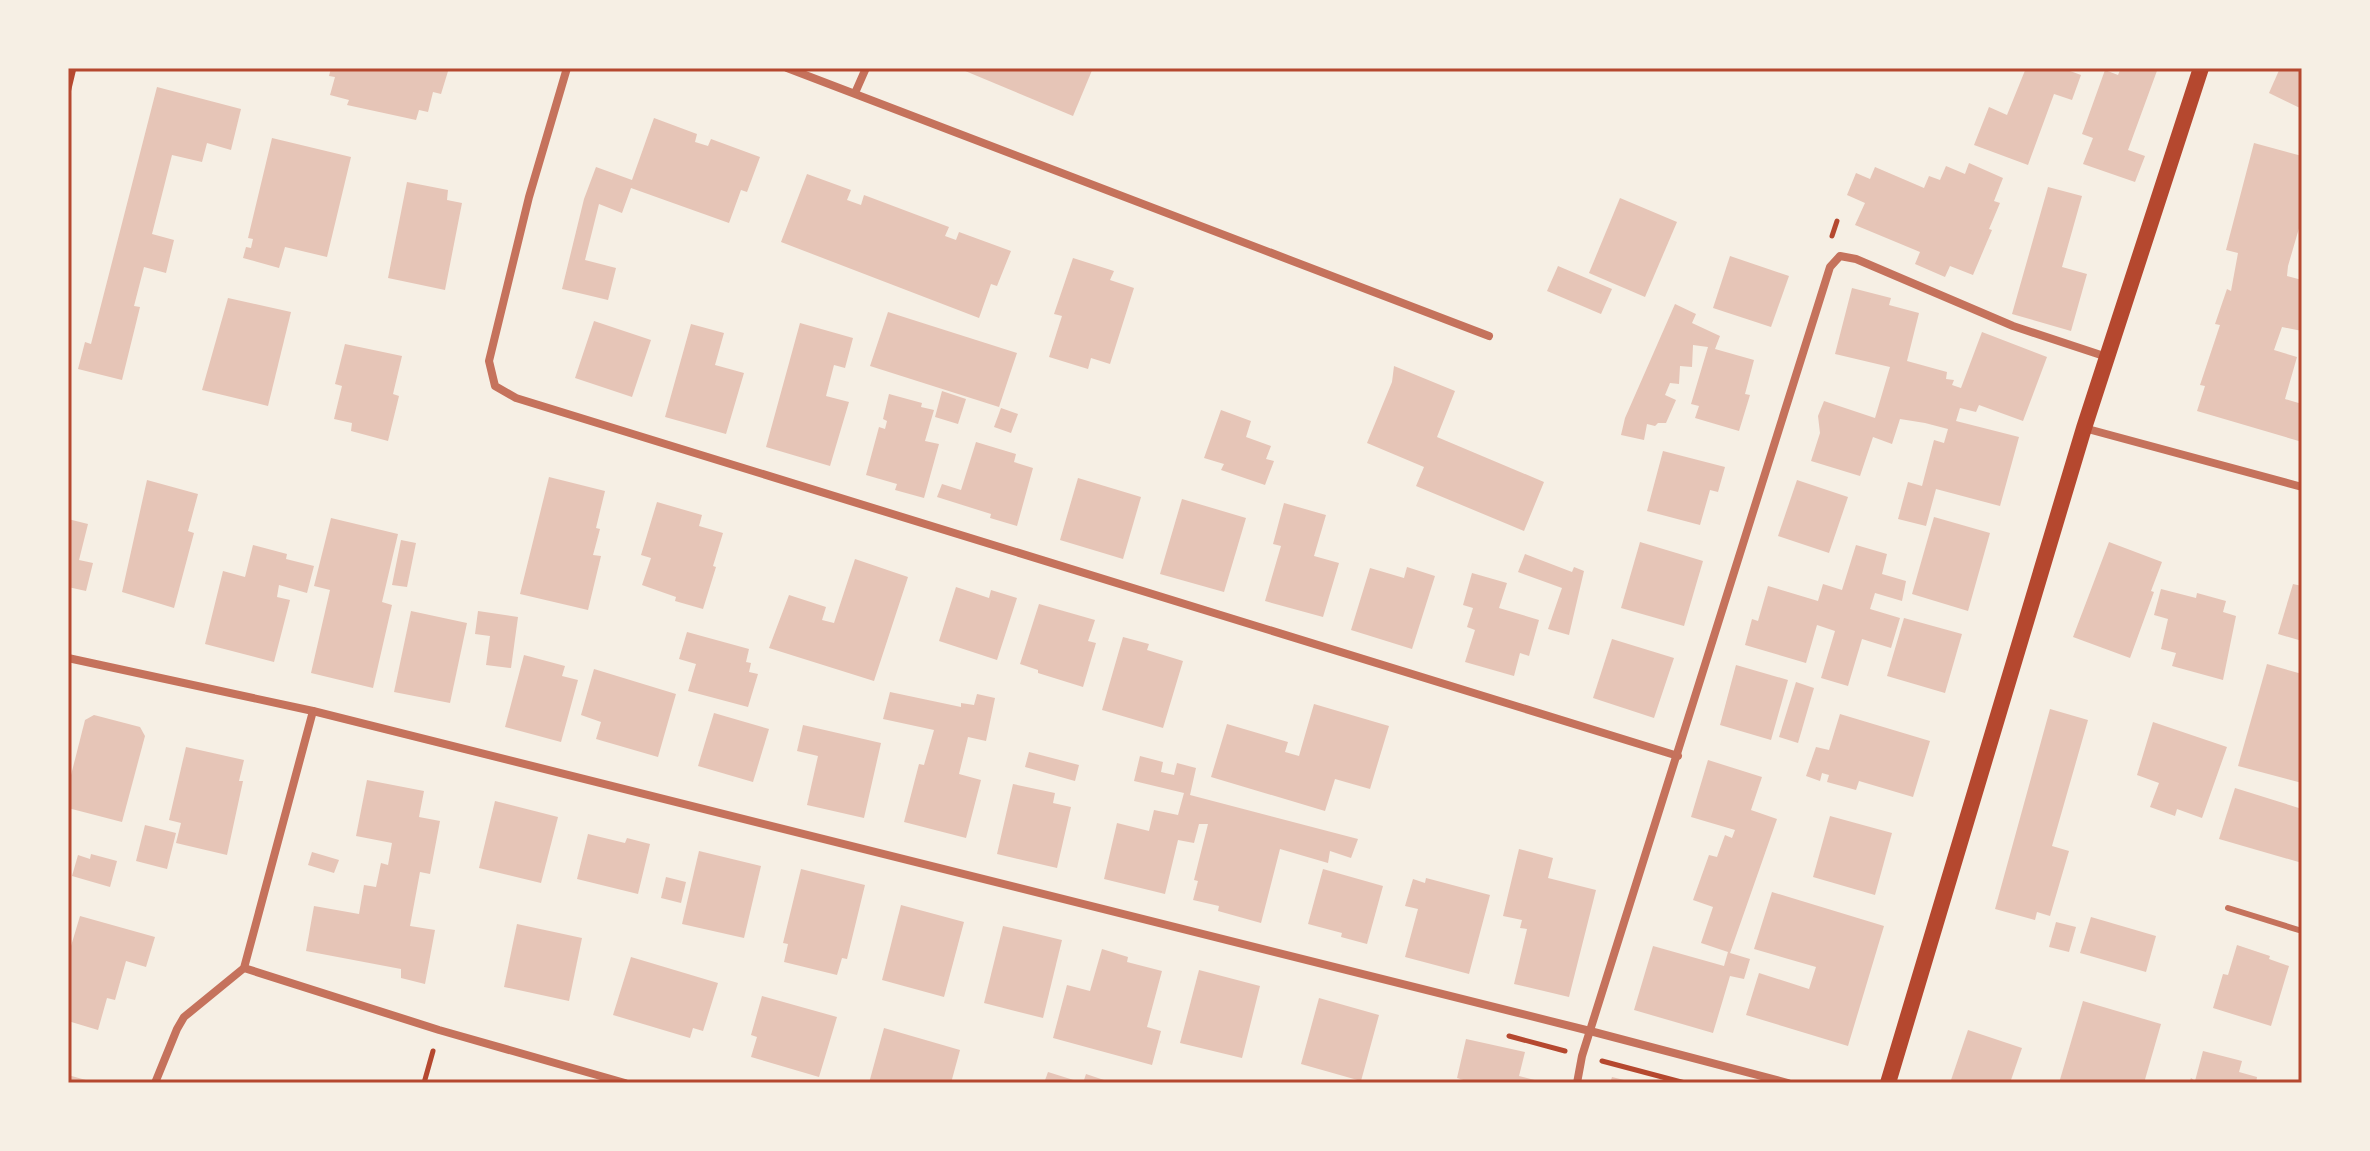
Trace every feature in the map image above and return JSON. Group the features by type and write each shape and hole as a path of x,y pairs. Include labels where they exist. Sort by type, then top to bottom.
{"main road":[{"path":"1888,1083 2084,428 2201,68"}],"street":[{"path":"567,68 529,197 489,361 495,386 531,403 1678,756"},
{"path":"787,68 1489,336"},
{"path":"855,93 866,68"},
{"path":"1577,1083 1590,1031 1830,267 1840,256 1856,259 2013,326 2107,357"},
{"path":"2084,428 2302,487"},
{"path":"68,658 313,711 1788,1083"},
{"path":"155,1083 184,1017 244,968 313,711"},
{"path":"244,968 439,1030 625,1083"}],"lane":[{"path":"2228,908 2302,931"}],"path":[{"path":"68,93 74,68"},
{"path":"424,1083 439,1030"}],"building":[{"path":"331,68 449,68 441,94 433,92 428,112 419,110 416,120 347,105 349,100 330,95 335,77 329,76"},
{"path":"958,68 1093,68 1073,116"},
{"path":"2026,68 2062,68 2081,75 2072,100 2054,94 2028,165 1974,145 1989,107 2007,115"},
{"path":"2121,68 2158,68 2128,150 2145,156 2135,182 2083,164 2093,138 2082,134 2105,70 2118,75"},
{"path":"2280,68 2302,68 2302,109 2269,93"},
{"path":"157,87 241,109 231,150 207,143 202,162 172,155 152,234 174,240 166,273 144,267 134,306 140,307 122,380 78,369 85,342 91,344"},
{"path":"654,118 697,134 695,142 708,146 711,139 760,157 747,192 741,190 729,223 631,188 622,213 599,204 585,260 616,268 608,300 562,289 584,199 596,167 632,180"},
{"path":"272,138 351,157 327,257 285,247 279,268 243,258 246,247 251,248 253,239 248,238"},
{"path":"2254,143 2302,156 2302,218 2287,276 2302,280 2302,331 2282,327 2274,350 2297,357 2285,399 2302,404 2302,442 2197,411 2205,386 2200,385 2220,325 2215,324 2227,289 2231,291 2238,253 2226,250"},
{"path":"1969,163 2003,178 1994,201 2000,203 1989,229 1992,230 1973,275 1950,266 1945,277 1915,264 1920,252 1855,225 1865,203 1847,195 1856,173 1870,179 1875,167 1924,188 1929,176 1940,180 1946,166 1965,174"},
{"path":"807,174 851,190 847,200 861,205 864,195 949,227 945,236 956,240 959,232 1011,251 997,286 991,284 979,318 781,242"},
{"path":"407,182 448,190 447,200 462,203 445,290 388,278"},
{"path":"2048,187 2082,196 2062,267 2087,274 2071,331 2012,314"},
{"path":"1620,198 1677,222 1645,297 1589,273"},
{"path":"1730,256 1789,276 1771,327 1713,308"},
{"path":"1073,258 1114,271 1110,280 1134,288 1110,364 1091,358 1088,369 1049,357 1062,316 1054,314"},
{"path":"1558,266 1612,289 1601,314 1547,291"},
{"path":"1852,288 1891,298 1889,305 1919,313 1907,361 1947,372 1946,379 1954,380 1952,385 1961,388 1982,332 2047,357 2023,421 1979,405 1976,412 1960,408 1956,421 2019,437 2000,506 1936,489 1926,526 1898,519 1908,482 1922,486 1934,440 1944,443 1948,429 1925,423 1900,419 1892,444 1873,437 1860,476 1811,461 1820,433 1818,416 1824,401 1875,418 1890,367 1835,354"},
{"path":"228,298 291,312 268,406 202,390"},
{"path":"1675,304 1696,314 1692,323 1720,336 1715,349 1754,360 1745,394 1750,395 1739,431 1695,418 1699,406 1691,404 1708,347 1693,345 1692,367 1680,366 1679,384 1670,383 1665,395 1676,400 1666,423 1655,426 1647,424 1644,440 1621,435 1625,418"},
{"path":"888,312 1017,353 999,407 870,366"},
{"path":"594,321 651,340 632,397 575,378"},
{"path":"800,323 853,338 845,368 834,365 826,396 849,402 830,466 766,447"},
{"path":"691,324 724,333 715,365 744,373 726,434 665,417"},
{"path":"345,344 402,356 393,394 399,396 388,441 351,431 352,423 334,419 342,386 335,384"},
{"path":"1394,366 1455,391 1437,437 1544,482 1524,531 1416,486 1424,467 1367,443 1392,382"},
{"path":"942,391 966,399 958,424 935,417"},
{"path":"889,394 922,403 921,407 934,410 925,441 939,444 924,498 895,490 897,484 866,475 879,427 885,429 887,421 883,419"},
{"path":"1001,408 1018,414 1011,433 994,427"},
{"path":"1221,410 1251,421 1246,437 1271,446 1266,459 1274,461 1265,485 1221,470 1224,464 1204,458"},
{"path":"976,442 1016,454 1014,462 1033,468 1017,526 990,518 991,514 937,497 942,484 961,490"},
{"path":"1663,451 1725,467 1718,492 1710,490 1700,525 1647,511"},
{"path":"549,477 605,491 593,555 601,556 588,610 520,594"},
{"path":"1078,478 1141,497 1123,559 1060,540"},
{"path":"147,480 198,494 188,531 194,533 174,608 122,592"},
{"path":"1797,480 1848,497 1829,553 1778,536"},
{"path":"1182,499 1246,518 1224,592 1160,574"},
{"path":"657,502 702,515 699,526 723,533 703,609 675,601 676,597 642,585 651,558 641,555"},
{"path":"1284,503 1326,515 1314,556 1339,563 1323,617 1265,601 1281,546 1273,544"},
{"path":"1934,517 1990,533 1968,611 1912,594"},
{"path":"331,518 398,534 382,602 392,605 373,688 311,673 330,590 314,586"},
{"path":"68,519 88,524 79,560 93,563 86,591 68,587"},
{"path":"401,540 416,543 407,587 392,585"},
{"path":"1640,542 1703,561 1684,626 1621,608"},
{"path":"2109,542 2162,562 2130,658 2073,637"},
{"path":"253,545 287,554 286,559 314,566 307,593 279,585 277,597 290,600 274,662 205,644 223,571 245,577"},
{"path":"1856,545 1887,554 1882,574 1906,581 1902,601 1875,593 1870,609 1900,618 1891,648 1862,639 1848,686 1821,678 1835,631 1817,625 1806,663 1745,645 1752,619 1758,621 1768,586 1818,601 1823,584 1842,590"},
{"path":"1525,554 1572,572 1574,567 1584,571 1569,635 1548,629 1562,588 1518,572"},
{"path":"855,559 908,577 874,681 769,648 789,595 826,607 822,620 834,623"},
{"path":"1407,567 1435,576 1412,649 1351,630 1370,568 1404,578"},
{"path":"1472,573 1507,583 1499,608 1539,620 1529,656 1520,653 1514,676 1465,662 1475,630 1467,627 1473,608 1463,605"},
{"path":"2293,584 2302,586 2302,641 2278,634"},
{"path":"956,587 989,598 991,590 1017,598 997,660 939,641"},
{"path":"2161,589 2196,598 2197,593 2226,601 2223,612 2236,616 2223,680 2172,666 2176,653 2161,649 2168,619 2154,615"},
{"path":"1039,604 1095,620 1088,641 1096,643 1083,687 1020,664"},
{"path":"411,611 467,623 450,703 394,692"},
{"path":"478,611 518,617 511,668 486,665 490,636 475,634"},
{"path":"1904,618 1962,634 1945,693 1887,676"},
{"path":"687,632 749,649 746,662 751,663 749,672 758,674 748,707 688,691 696,664 679,659"},
{"path":"1123,637 1149,644 1147,650 1183,661 1163,728 1102,710"},
{"path":"1612,639 1674,658 1654,718 1593,698"},
{"path":"524,655 565,666 562,676 578,680 561,742 505,727"},
{"path":"2267,664 2302,674 2302,783 2238,766"},
{"path":"1736,665 1788,680 1771,740 1720,725"},
{"path":"594,669 676,694 658,757 596,739 601,722 581,715"},
{"path":"1796,682 1814,688 1798,743 1779,737"},
{"path":"890,692 961,707 961,703 974,705 977,694 995,698 986,741 968,737 959,774 981,780 966,838 904,822 919,764 924,765 934,730 883,719"},
{"path":"1314,704 1389,726 1370,789 1335,779 1325,811 1211,777 1227,724 1288,742 1285,752 1299,756"},
{"path":"2050,709 2088,720 2052,846 2069,851 2050,916 2037,912 2035,920 1995,909"},
{"path":"714,713 769,729 753,782 698,766"},
{"path":"1840,714 1930,741 1913,797 1859,781 1856,790 1827,782 1829,775 1822,773 1820,781 1806,776 1816,747 1829,750"},
{"path":"94,715 140,727 145,736 122,822 68,808 68,787 85,720"},
{"path":"2153,722 2227,747 2202,818 2177,809 2175,816 2150,807 2159,783 2137,775"},
{"path":"803,725 881,743 864,818 807,805 818,756 797,751"},
{"path":"186,747 244,760 239,781 243,781 227,855 176,843 181,823 169,820"},
{"path":"1029,752 1079,765 1075,781 1025,767"},
{"path":"1140,756 1163,762 1161,772 1174,775 1177,763 1196,768 1190,795 1358,839 1351,858 1330,851 1328,863 1280,849 1261,923 1218,911 1219,906 1193,900 1198,881 1194,880 1208,824 1199,824 1194,843 1178,840 1165,894 1104,879 1117,823 1149,831 1154,810 1178,815 1184,793 1134,781"},
{"path":"1708,760 1762,777 1751,810 1777,819 1730,953 1750,959 1744,979 1730,976 1713,1033 1634,1010 1653,946 1724,966 1728,952 1701,943 1713,907 1693,900 1709,855 1717,857 1725,835 1732,838 1735,830 1691,817"},
{"path":"367,780 424,791 419,817 440,821 430,874 420,872 410,926 435,930 425,984 401,978 401,969 306,951 314,906 359,914 364,885 376,887 381,863 388,865 392,843 356,836"},
{"path":"1013,784 1055,793 1053,803 1071,807 1057,868 997,854"},
{"path":"2235,788 2302,809 2302,863 2219,839"},
{"path":"495,801 558,817 541,883 479,868"},
{"path":"1830,816 1892,833 1875,895 1813,877"},
{"path":"145,825 176,833 167,869 136,861"},
{"path":"588,834 625,843 627,838 650,844 638,894 577,879"},
{"path":"1519,849 1553,858 1548,878 1596,890 1569,997 1514,984 1527,929 1520,928 1522,920 1503,916"},
{"path":"699,851 761,866 744,938 682,924"},
{"path":"312,852 339,860 334,873 308,865"},
{"path":"91,854 117,861 110,887 72,876 78,855 90,859"},
{"path":"801,869 865,885 847,959 842,958 837,975 784,962 788,944 783,943"},
{"path":"1323,869 1383,886 1367,944 1308,924"},
{"path":"666,877 686,882 681,903 661,898"},
{"path":"1426,878 1490,895 1469,974 1405,957 1418,909 1405,906 1413,879 1425,883"},
{"path":"1772,892 1884,926 1848,1046 1746,1015 1759,973 1809,989 1816,967 1754,949"},
{"path":"901,905 964,922 944,997 882,980"},
{"path":"80,916 155,937 146,967 126,961 115,1000 107,998 98,1030 68,1021 68,956"},
{"path":"2091,917 2156,936 2146,972 2080,953"},
{"path":"2056,922 2076,927 2069,952 2049,947"},
{"path":"517,924 582,938 569,1001 504,987"},
{"path":"1003,926 1062,940 1043,1018 984,1003"},
{"path":"2237,945 2289,966 2271,1026 2213,1008 2223,974 2228,975"},
{"path":"1102,949 1128,957 1127,962 1162,971 1147,1027 1161,1031 1152,1065 1053,1038 1067,985 1090,991"},
{"path":"631,957 718,983 703,1031 693,1028 690,1038 613,1015"},
{"path":"1199,970 1260,986 1242,1058 1180,1043"},
{"path":"762,996 837,1017 819,1077 751,1057 757,1037 751,1035"},
{"path":"1319,998 1379,1015 1361,1081 1301,1064"},
{"path":"2083,1001 2161,1024 2144,1083 2059,1083"},
{"path":"884,1028 960,1050 951,1083 869,1083"},
{"path":"1968,1030 2022,1048 2010,1083 1950,1083"},
{"path":"1466,1039 1525,1052 1519,1076 1546,1083 1473,1083 1457,1078"},
{"path":"2203,1051 2242,1061 2239,1072 2257,1077 2256,1083 2189,1083 2191,1078 2195,1081"},
{"path":"1048,1072 1080,1082 1080,1083 1044,1083"},
{"path":"1086,1074 1110,1082 1110,1083 1083,1083"},
{"path":"68,1075 93,1082 93,1083 68,1083"},
{"path":"1612,1077 1632,1082 1632,1083 1610,1083"}]}
